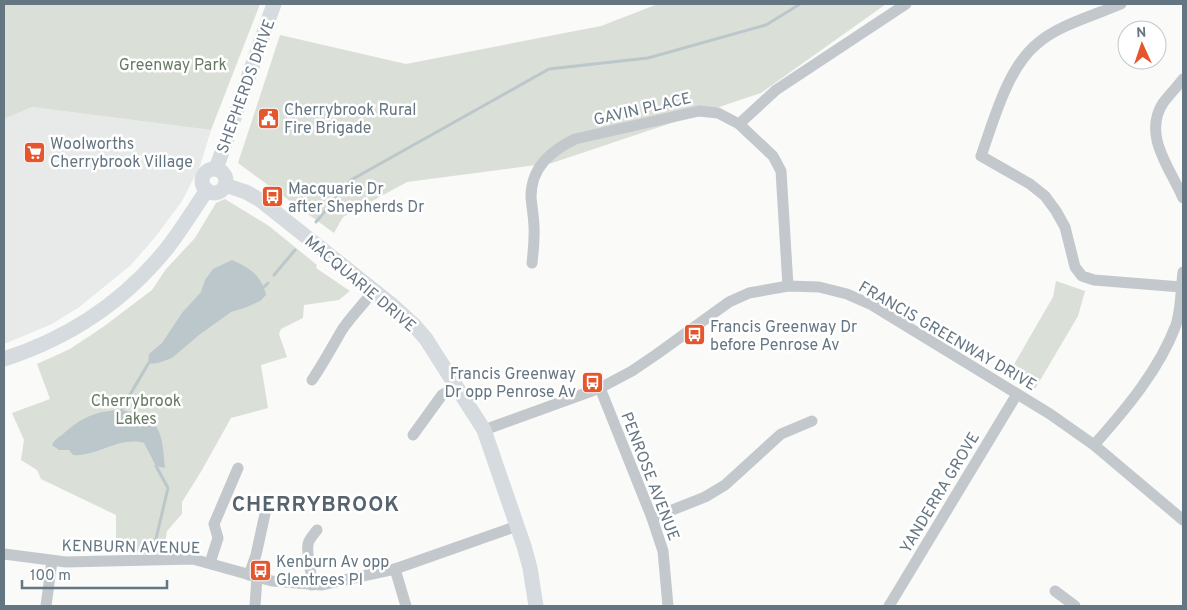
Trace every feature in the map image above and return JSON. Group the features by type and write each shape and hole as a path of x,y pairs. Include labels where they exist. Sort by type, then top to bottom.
{"main road":[{"name":"SHEPHERDS DRIVE","path":"216,169 274,4"},
{"path":"216,169 225,176 225,184 219,192 212,192 207,190 202,184 203,176 208,170 216,169"},
{"name":"MACQUARIE DRIVE","path":"225,184 260,200 373,290 414,325 426,339 484,430 530,568 536,606"},
{"path":"4,359 66,333 118,299 143,275 168,246 207,190"}],"street":[{"path":"739,124 776,90 906,4"},
{"path":"1121,4 1061,29 1038,43 1025,56 1014,72 981,156 1030,184 1045,196 1065,227 1075,267 1082,276 1094,280 1181,287"},
{"path":"1183,79 1162,105 1156,124 1156,137 1160,153 1175,179 1183,198"},
{"name":"GAVIN PLACE","path":"532,263 534,235 531,195 535,176 543,161 557,148 575,140 699,111 718,114 739,124 773,156 781,171 788,286"},
{"path":"1094,445 1135,396 1163,352 1176,323 1183,272"},
{"name":"FRANCIS GREENWAY DRIVE","path":"484,430 600,388 657,354 729,302 749,293 788,286 819,287 860,299 1050,414 1094,445 1183,520"},
{"path":"312,380 343,329 373,290"},
{"path":"413,435 442,395 457,386"},
{"name":"PENROSE AVENUE","path":"600,388 652,518 662,551 668,606"},
{"name":"YANDERRA GROVE","path":"889,606 1017,394"},
{"path":"652,518 705,497 725,485 781,434 812,421"},
{"path":"210,564 218,538 214,524 238,468"},
{"path":"255,606 253,576 268,500"},
{"name":"KENBURN AVENUE","path":"4,554 52,561 193,560 282,582 312,585 331,584 395,569 517,526"},
{"path":"312,585 308,543 317,530"},
{"path":"46,606 52,561"},
{"path":"395,569 406,606"},
{"path":"1055,591 1075,606"}],"shaded area":[{"path":"32,107 211,130 200,166 182,201 131,265 78,308 50,325 4,344 4,119"},
{"path":"232,260 254,273 262,283 266,295 260,301 231,312 199,335 172,358 148,364 149,354 162,343 182,313 201,292 205,280 213,269"},
{"path":"121,410 144,417 157,428 162,444 165,468 156,466 144,443 126,442 82,455 73,455 69,450 59,450 52,445 54,441 83,419 104,412"}],"green space":[{"name":"Greenway Park","path":"4,4 260,4 211,130 32,107 4,119"},
{"path":"658,4 886,4 761,93 552,163 407,182 343,217 334,233 238,163 280,35 406,64 601,26"},
{"name":"Cherrybrook Lakes","path":"225,199 269,226 317,265 316,268 350,291 339,300 304,305 303,318 281,329 279,334 287,357 261,365 268,408 231,418 182,502 182,514 167,531 163,554 116,553 116,515 41,479 37,470 21,460 24,440 12,413 50,399 37,364 70,349 152,290 166,269 195,238 216,203"},
{"path":"1056,281 1085,291 1078,316 1035,389 1009,373 1053,297"}],"waterway":[{"path":"316,222 351,180 549,69 648,58 766,25 800,4"},
{"path":"274,275 295,250"},
{"path":"264,287 268,283"},
{"path":"121,410 148,364"},
{"path":"154,547 168,488 156,466"}],"place":[{"name":"Cherrybrook Rural Fire Brigade","path":"268,118"},
{"name":"Woolworths Cherrybrook Village","path":"34,152"},
{"name":"Macquarie Dr after Shepherds Dr","path":"272,197"},
{"name":"Francis Greenway Dr before Penrose Av","path":"694,335"},
{"name":"Francis Greenway Dr opp Penrose Av","path":"592,382"},
{"name":"Kenburn Av opp Glentrees Pl","path":"260,570"}],"district":[{"name":"CHERRYBROOK","path":"316,504"}]}
